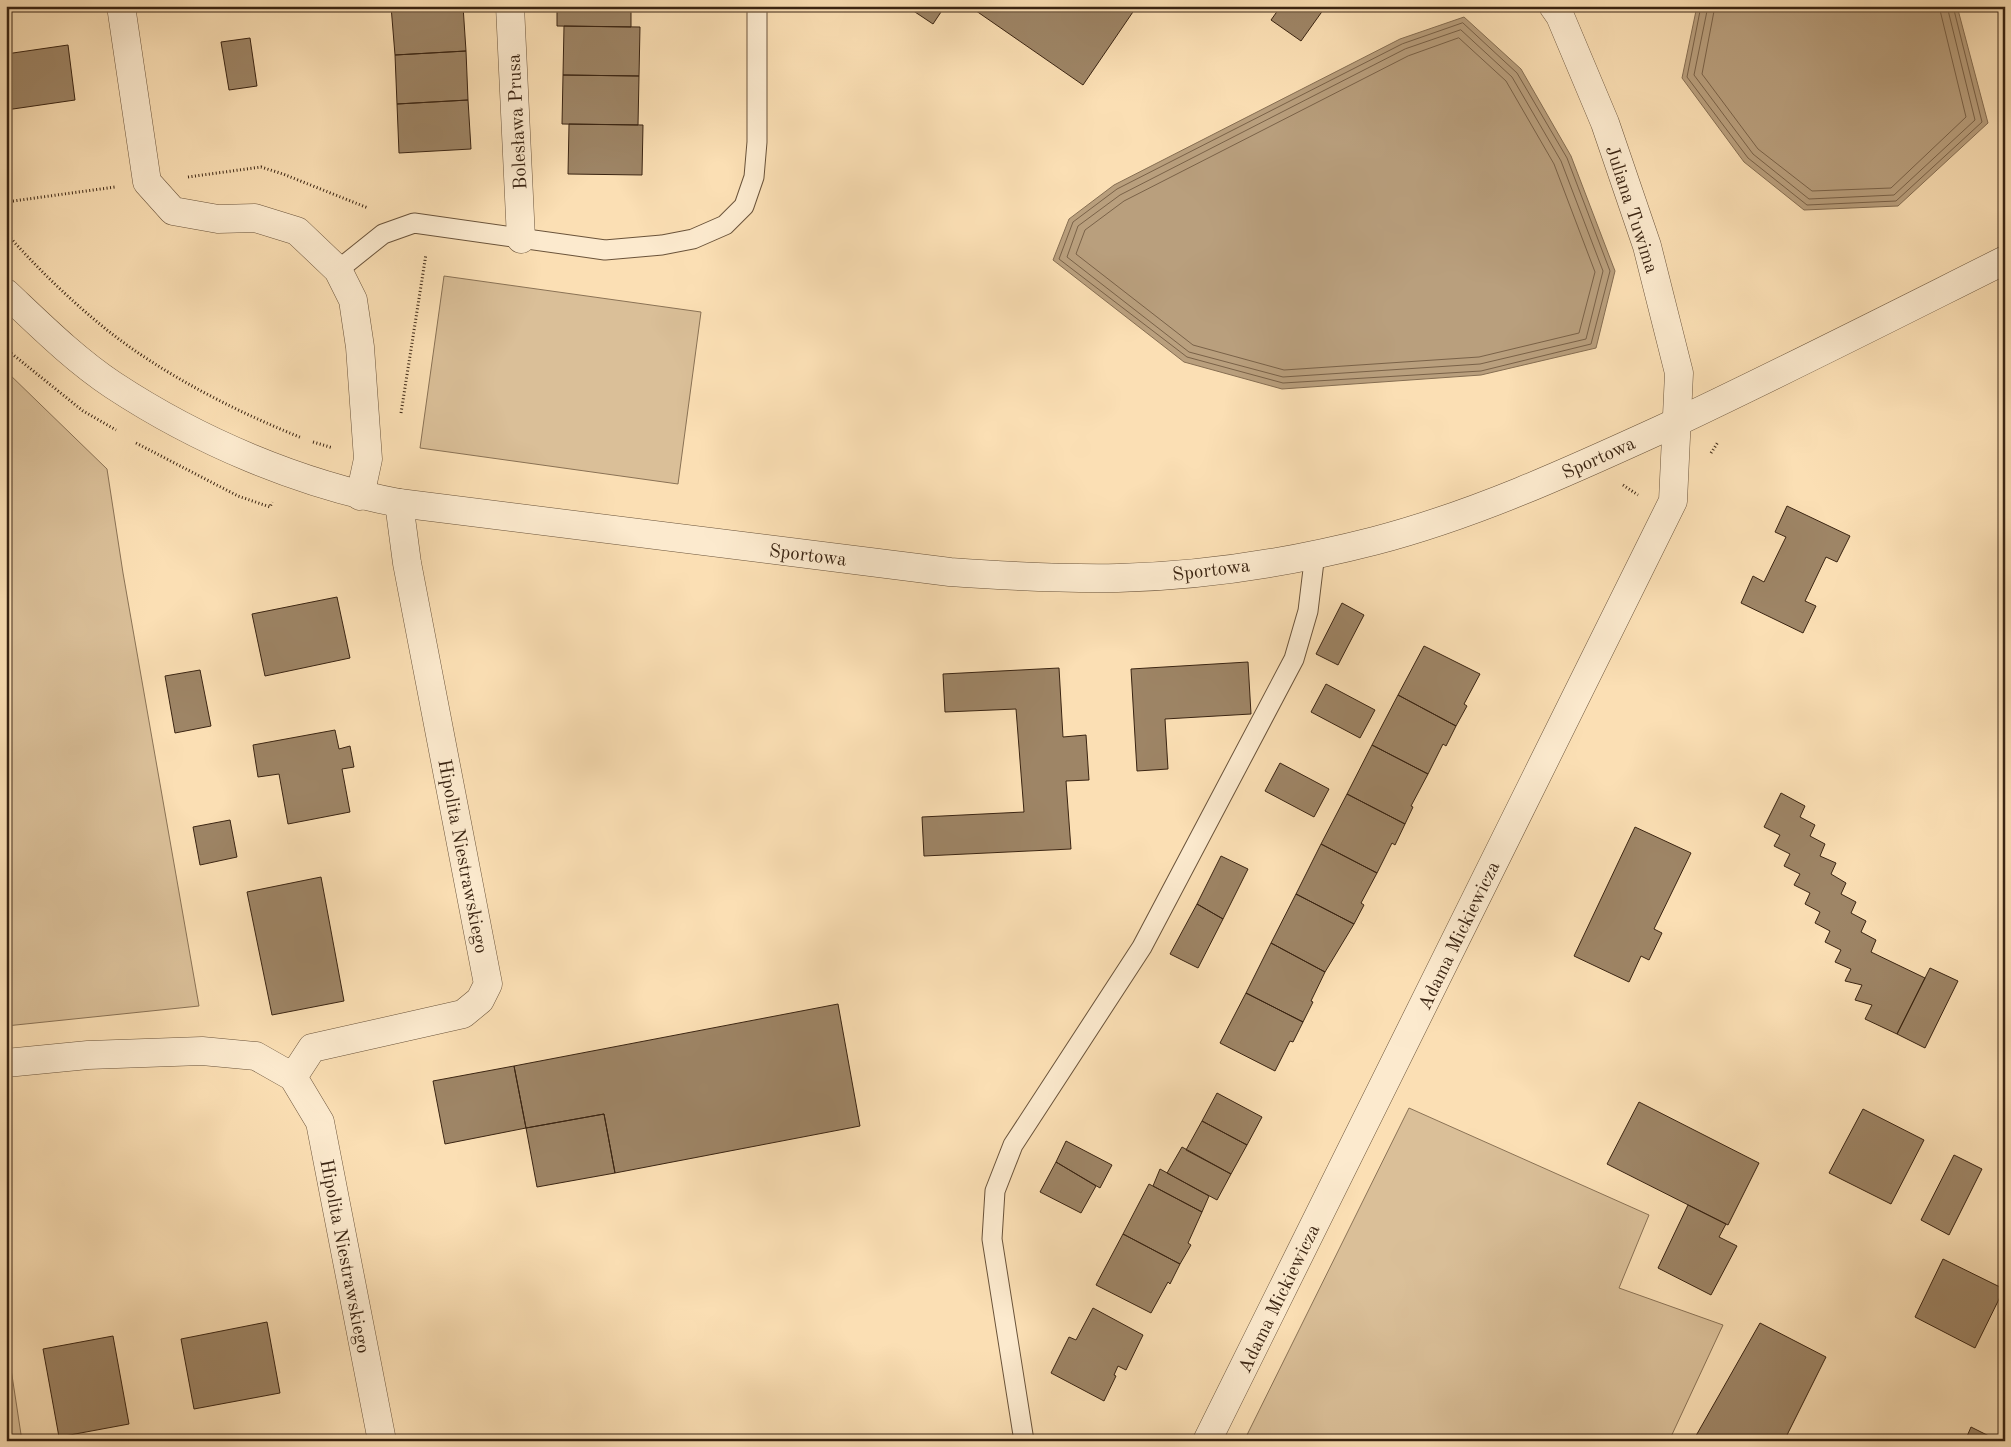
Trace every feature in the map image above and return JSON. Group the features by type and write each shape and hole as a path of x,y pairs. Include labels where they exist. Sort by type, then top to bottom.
{"street":[{"path":"121,6 147,182 173,211 218,219 255,218 297,231 338,270 353,300 360,346 368,459 360,496"},
{"name":"Bolesława Prusa","path":"510,6 521,239"},
{"name":"Juliana Tuwima","path":"1553,6 1560,16 1605,123 1647,246 1679,373 1678,421"},
{"name":"Sportowa","path":"6,293 64,346 112,384 188,429 287,473 360,496 399,503 950,572 1030,578 1121,578 1204,572 1284,560 1374,541 1480,508 1592,461 1751,387 2005,260"},
{"name":"Adama Mickiewicza","path":"1207,1441 1673,501 1678,421"},
{"name":"Hipolita Niestrawskiego","path":"293,1077 312,1048 463,1014 480,1000 488,984 407,563 399,503"},
{"name":"Hipolita Niestrawskiego","path":"6,1063 88,1055 202,1051 256,1056 293,1077 320,1122 382,1441"}],"lane":[{"path":"338,270 384,234 414,223 605,250 628,249 693,239 725,225 744,206 754,177 757,142 757,6"},
{"path":"1024,1441 992,1239 995,1191 1013,1145 1142,947 1294,659 1308,611 1315,553"}],"path":[{"path":"400,419 430,225"},
{"path":"6,232 33,263 107,330 165,370 276,427 302,438 368,459"}],"shaded area":[{"path":"444,276 701,312 678,484 420,448"},
{"path":"6,371 107,469 123,573 199,1006 6,1026"},
{"path":"1409,1108 1649,1215 1619,1288 1723,1325 1669,1441 1244,1441"},
{"path":"6,1336 22,1441 6,1441"}],"water":[{"path":"1697,6 1957,6 1988,123 1898,206 1804,210 1744,162 1682,78"},
{"path":"1464,17 1521,69 1571,156 1615,271 1596,348 1481,375 1282,389 1184,362 1053,260 1069,219 1114,185 1400,39"}],"building":[{"path":"391,6 463,6 466,51 395,55"},
{"path":"557,6 631,6 631,27 557,26"},
{"path":"906,6 945,6 933,24"},
{"path":"969,6 1137,6 1083,85"},
{"path":"1281,6 1326,6 1301,41 1271,20"},
{"path":"564,26 640,27 639,76 563,75"},
{"path":"250,38 257,86 229,90 221,42"},
{"path":"68,45 75,100 6,110 6,54"},
{"path":"466,51 468,100 397,104 395,55"},
{"path":"563,75 639,76 638,125 562,124"},
{"path":"468,100 471,149 399,153 397,104"},
{"path":"569,124 643,125 642,175 568,174"},
{"path":"1787,506 1850,536 1837,562 1826,557 1805,601 1816,606 1803,633 1741,603 1753,576 1764,582 1786,537 1775,532"},
{"path":"337,597 350,658 265,676 252,614"},
{"path":"1342,603 1364,615 1338,665 1316,654"},
{"path":"1424,646 1480,674 1464,704 1467,706 1456,726 1398,695"},
{"path":"1248,662 1251,714 1165,719 1168,769 1137,771 1131,669"},
{"path":"1059,668 1063,737 1086,735 1089,780 1066,781 1071,849 924,856 922,817 1024,812 1016,709 945,712 943,674"},
{"path":"200,670 211,726 175,733 165,676"},
{"path":"1326,684 1375,710 1360,738 1311,712"},
{"path":"1398,695 1456,726 1446,746 1443,744 1428,774 1372,745"},
{"path":"335,730 339,749 350,746 354,767 342,769 350,812 288,824 279,774 258,777 253,745"},
{"path":"1372,745 1428,774 1411,806 1413,807 1405,824 1347,794"},
{"path":"1280,763 1329,789 1314,817 1265,791"},
{"path":"1781,793 1805,806 1800,817 1815,825 1810,836 1825,844 1820,856 1836,863 1831,874 1846,883 1841,894 1856,902 1851,913 1866,921 1861,932 1876,940 1871,952 1925,978 1897,1034 1865,1019 1872,1005 1855,1000 1862,985 1845,981 1851,969 1835,962 1841,950 1825,942 1830,931 1815,923 1820,912 1805,904 1810,893 1794,885 1800,874 1784,866 1790,854 1774,846 1780,835 1764,827"},
{"path":"1347,794 1405,824 1395,845 1392,843 1377,873 1321,844"},
{"path":"230,820 237,857 200,865 193,827"},
{"path":"1635,827 1691,853 1654,929 1662,933 1649,960 1641,956 1629,982 1574,956"},
{"path":"1321,844 1377,873 1361,903 1364,905 1354,924 1296,894"},
{"path":"1221,856 1248,869 1223,919 1197,904"},
{"path":"321,877 344,1001 272,1015 247,892"},
{"path":"1296,894 1354,924 1325,972 1271,943"},
{"path":"1197,904 1223,919 1198,968 1170,954"},
{"path":"1271,943 1325,972 1303,1022 1246,993"},
{"path":"1930,968 1958,981 1925,1048 1897,1034"},
{"path":"1246,993 1303,1022 1293,1042 1290,1041 1275,1071 1220,1043"},
{"path":"838,1004 860,1126 615,1173 604,1114 526,1128 514,1066"},
{"path":"514,1066 526,1128 445,1144 433,1081"},
{"path":"1217,1093 1262,1117 1247,1145 1202,1121"},
{"path":"1639,1102 1759,1163 1728,1225 1607,1164"},
{"path":"1863,1109 1924,1140 1891,1204 1829,1173"},
{"path":"604,1114 615,1173 537,1187 526,1128"},
{"path":"1202,1121 1247,1145 1231,1174 1186,1150"},
{"path":"1066,1141 1112,1165 1100,1188 1056,1162"},
{"path":"1182,1147 1231,1174 1217,1200 1167,1173"},
{"path":"1954,1155 1982,1169 1949,1235 1921,1220"},
{"path":"1056,1162 1096,1186 1081,1213 1040,1192"},
{"path":"1160,1169 1209,1196 1202,1212 1153,1186"},
{"path":"1149,1184 1202,1212 1188,1243 1191,1245 1180,1264 1123,1234"},
{"path":"1688,1205 1726,1224 1719,1237 1737,1246 1711,1295 1658,1268"},
{"path":"1123,1234 1180,1264 1170,1284 1168,1282 1151,1313 1096,1285"},
{"path":"1943,1259 2004,1289 1975,1348 1915,1317"},
{"path":"1093,1308 1143,1335 1126,1370 1118,1366 1114,1375 1116,1376 1104,1401 1051,1373 1069,1337 1076,1340"},
{"path":"267,1322 280,1393 194,1409 181,1339"},
{"path":"1760,1323 1826,1357 1784,1441 1693,1441"},
{"path":"113,1336 129,1424 59,1437 43,1349"},
{"path":"1971,1427 1999,1441 1965,1441"}]}
